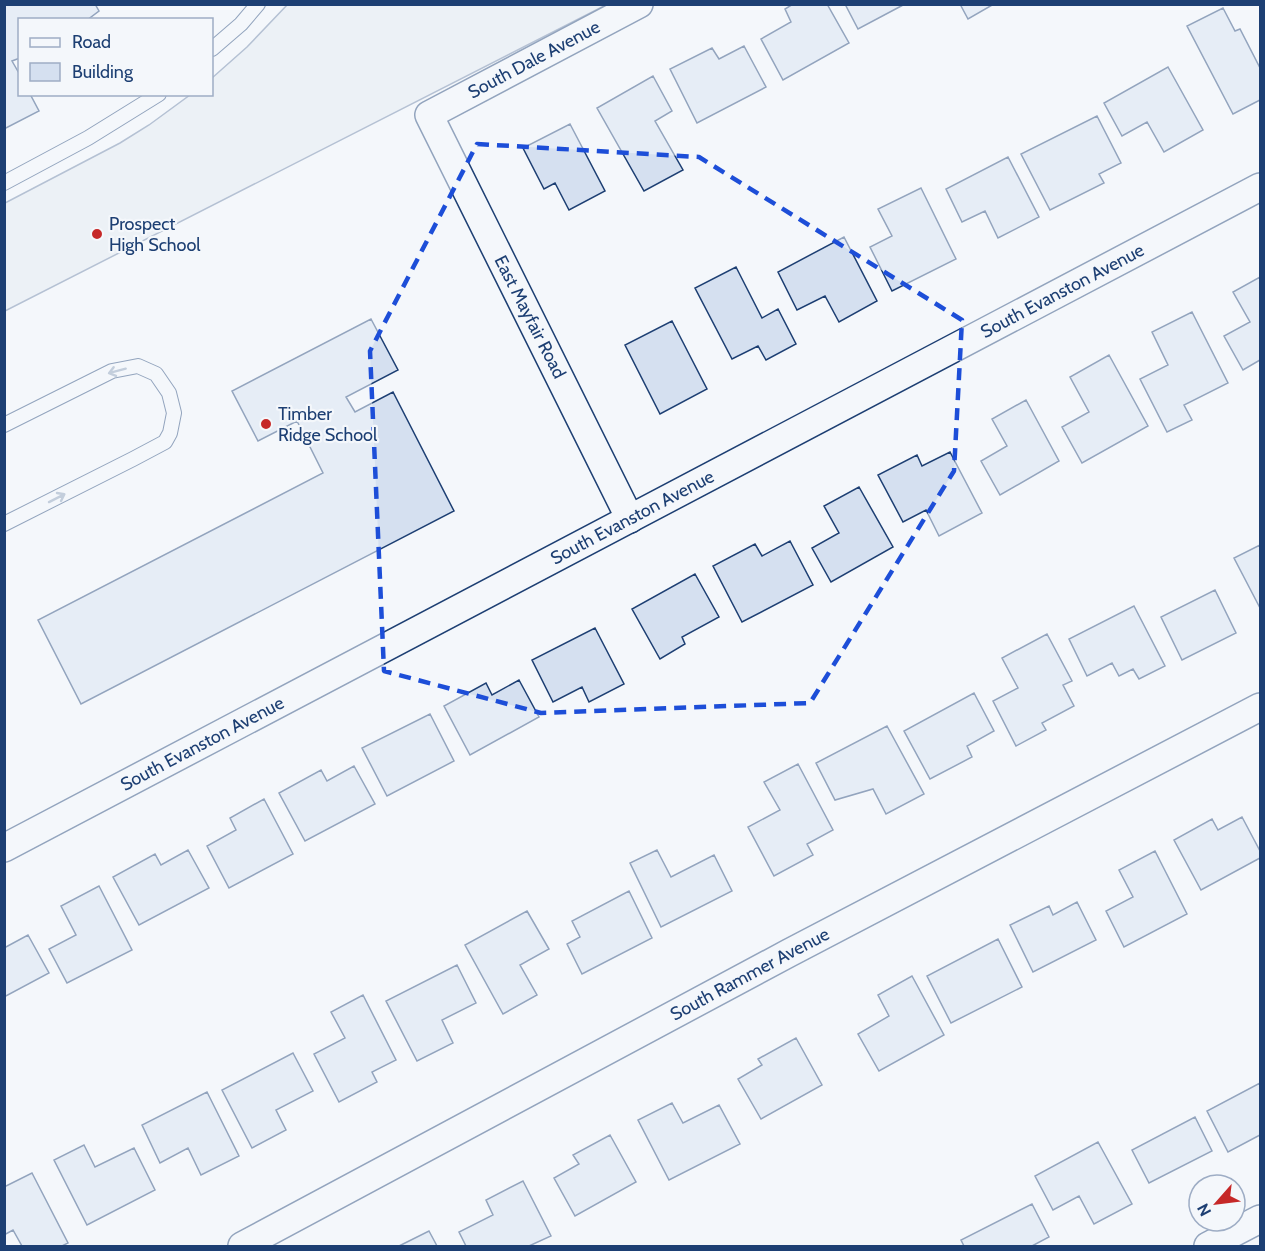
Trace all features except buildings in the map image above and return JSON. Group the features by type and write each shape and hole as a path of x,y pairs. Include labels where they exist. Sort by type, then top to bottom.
{"street":[{"name":"South Dale Avenue","path":"429,115 639,4"},
{"name":"East Mayfair Road","path":"429,115 630,519"},
{"name":"South Evanston Avenue","path":"4,848 1260,187"},
{"name":"South Rammer Avenue","path":"242,1246 789,953 1260,707"},
{"path":"1208,1246 1260,1219"}],"lane":[{"path":"213,48 241,24 258,4"},
{"path":"4,183 88,138 156,96"},
{"path":"4,426 112,371 138,366 156,374 169,393 174,413 170,433 165,442 4,524"}],"highlighted area":[{"path":"477,144 699,157 962,320 954,471 810,703 541,713 384,671 370,351"}],"shaded area":[{"name":"Prospect High School","path":"288,4 606,5 5,311 5,203 120,143 189,96 213,96 213,77 247,47"}],"place":[{"name":"Prospect High School","path":"97,234"},
{"name":"Timber Ridge School","path":"266,424"}]}
